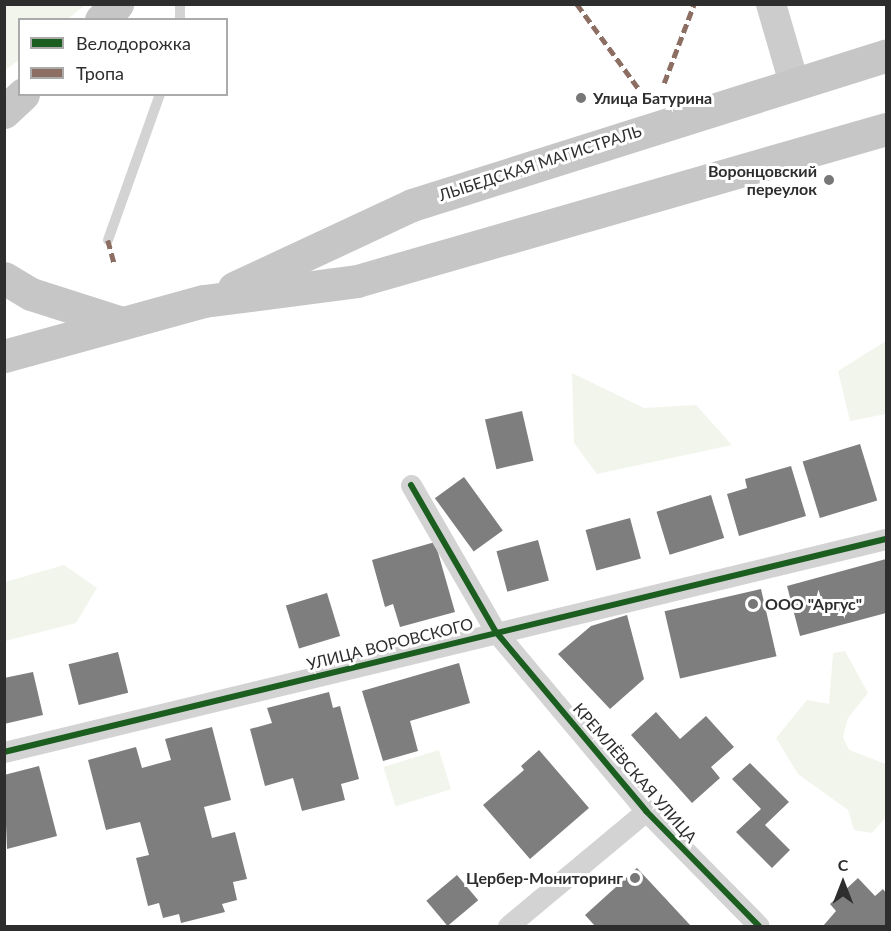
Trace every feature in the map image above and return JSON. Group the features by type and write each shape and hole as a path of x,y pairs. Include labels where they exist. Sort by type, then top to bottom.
{"main road":[{"path":"103,18 117,4"},
{"name":"ЛЫБЕДСКАЯ МАГИСТРАЛЬ","path":"204,301 411,205 886,56"},
{"path":"4,112 21,96"},
{"name":"ЛЫБЕДСКАЯ МАГИСТРАЛЬ","path":"4,356 204,301 357,281 886,129"},
{"path":"4,278 31,294 122,323"}],"street":[{"path":"771,4 794,83"},
{"name":"КРЕМЛЁВСКАЯ УЛИЦА","path":"411,485 496,632 646,811 759,927"},
{"name":"УЛИЦА ВОРОВСКОГО","path":"4,752 886,539"},
{"path":"508,927 646,811"}],"lane":[{"path":"108,240 159,96"}],"shaded area":[{"path":"5,4 85,4 69,18 18,18 18,61 5,70"},
{"path":"886,341 886,414 850,421 838,371"},
{"path":"572,373 644,408 696,405 732,445 597,474 574,443"},
{"path":"64,565 97,588 76,623 5,641 5,582"},
{"path":"845,651 868,693 848,718 843,737 849,750 886,764 886,817 872,833 854,830 848,810 798,774 776,738 807,700 829,704 833,653"},
{"path":"439,750 451,789 396,806 384,767"}],"building":[{"path":"522,411 533,461 496,469 485,420"},
{"path":"860,444 877,500 820,518 803,462"},
{"path":"791,466 806,516 739,536 727,494 747,488 745,479"},
{"path":"464,477 503,530 474,552 435,498"},
{"path":"711,495 724,538 670,555 656,512"},
{"path":"630,518 641,559 596,570 586,530"},
{"path":"538,540 549,581 507,592 496,551"},
{"path":"435,542 455,612 400,627 393,604 385,607 372,560"},
{"path":"886,559 886,613 800,636 787,586"},
{"path":"761,589 777,656 680,679 665,611"},
{"path":"327,593 340,636 299,649 286,606"},
{"path":"627,615 644,679 610,709 558,654 591,626"},
{"path":"118,652 128,693 79,705 69,664"},
{"path":"459,663 470,703 410,721 418,751 383,761 362,691"},
{"path":"33,672 43,715 4,724 4,678"},
{"path":"329,692 333,708 340,706 359,779 341,784 345,800 302,811 293,778 265,786 250,729 272,723 267,708"},
{"path":"656,712 680,739 706,716 734,747 711,767 720,778 692,803 631,735"},
{"path":"212,727 231,800 204,807 212,838 235,832 247,879 233,882 237,900 222,904 225,912 181,923 179,914 163,918 159,903 148,906 136,858 149,855 140,822 106,830 88,760 136,747 142,768 171,760 165,739"},
{"path":"539,750 589,808 530,859 483,805 524,770 521,766"},
{"path":"750,763 789,802 765,825 790,850 772,868 736,832 761,809 732,779"},
{"path":"39,766 57,836 7,849 4,775"},
{"path":"637,868 691,926 595,926 585,915"},
{"path":"457,875 478,900 448,926 426,901"},
{"path":"858,878 875,896 883,889 886,893 886,926 823,926 836,911 830,904"}],"marked path":[{"path":"577,4 639,89"},
{"path":"664,83 694,4"},
{"path":"108,240 114,263"}],"cycle path":[{"path":"411,485 496,632 646,811 759,926"},
{"path":"4,752 886,539"}],"place":[{"name":"Улица Батурина","path":"581,98"},
{"name":"Воронцовский переулок","path":"829,180"},
{"name":"ООО \"Аргус\"","path":"753,604"},
{"name":"Цербер-Мониторинг","path":"635,878"}]}
